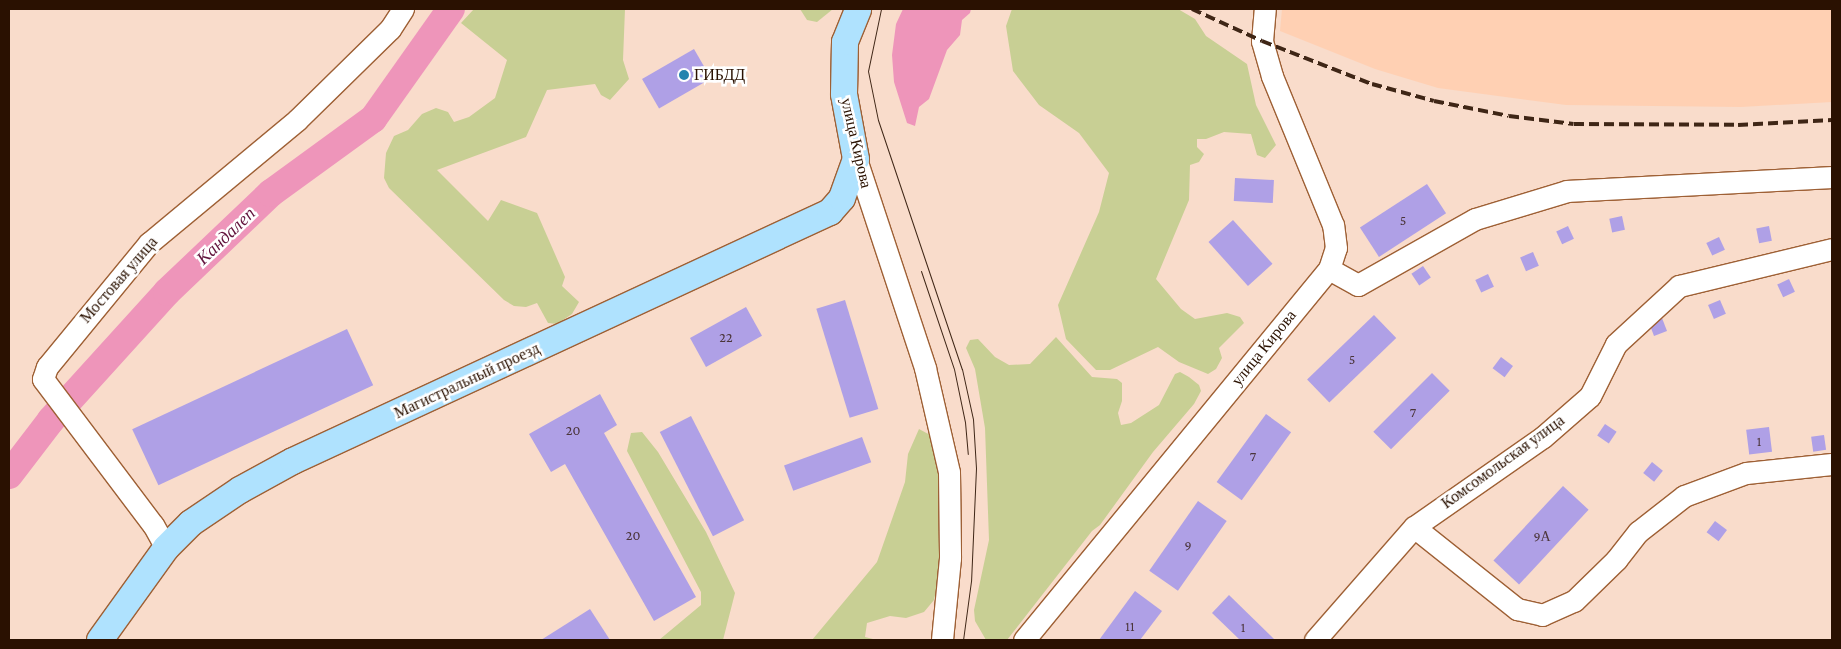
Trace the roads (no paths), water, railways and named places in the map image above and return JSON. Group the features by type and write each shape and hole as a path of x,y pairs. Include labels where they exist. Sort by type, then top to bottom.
{"main road":[{"name":"улица Кирова","path":"856,159 844,94 845,42 858,9"},
{"name":"Магистральный проезд","path":"100,640 166,548 191,523 240,490 293,461 830,212 842,198 856,159"}],"street":[{"name":"Мостовая улица","path":"166,548 153,525 43,379 47,367 148,243 297,120 390,29 403,9"},
{"name":"улица Кирова","path":"1028,639 1329,269 1336,248 1333,225 1272,76 1262,41 1265,9"},
{"name":"улица Кирова","path":"856,159 925,368 949,472 950,558 942,640"},
{"path":"1329,269 1358,285 1475,219 1566,191 1832,177"},
{"name":"улица Кирова","path":"830,212 855,208 875,218"},
{"name":"Комсомольская улица","path":"1315,640 1414,527 1543,437 1590,396 1616,344 1679,286 1832,249"},
{"path":"1414,527 1517,610 1542,615 1574,601 1616,560 1638,532 1684,496 1746,473 1832,464"}],"waterway":[{"name":"Кандалеп","path":"9,475 51,420 167,292 271,193 373,119 451,9"}],"tram line":[{"path":"881,9 868,71 878,120 962,369 973,419 976,468 971,581 963,640"},
{"path":"921,271 954,369 965,422 968,454"}],"railway":[{"path":"1192,9 1262,41 1372,84 1434,101 1509,116 1574,124 1738,125 1832,120"}],"place":[{"name":"ГИБДД","path":"684,75"}]}
